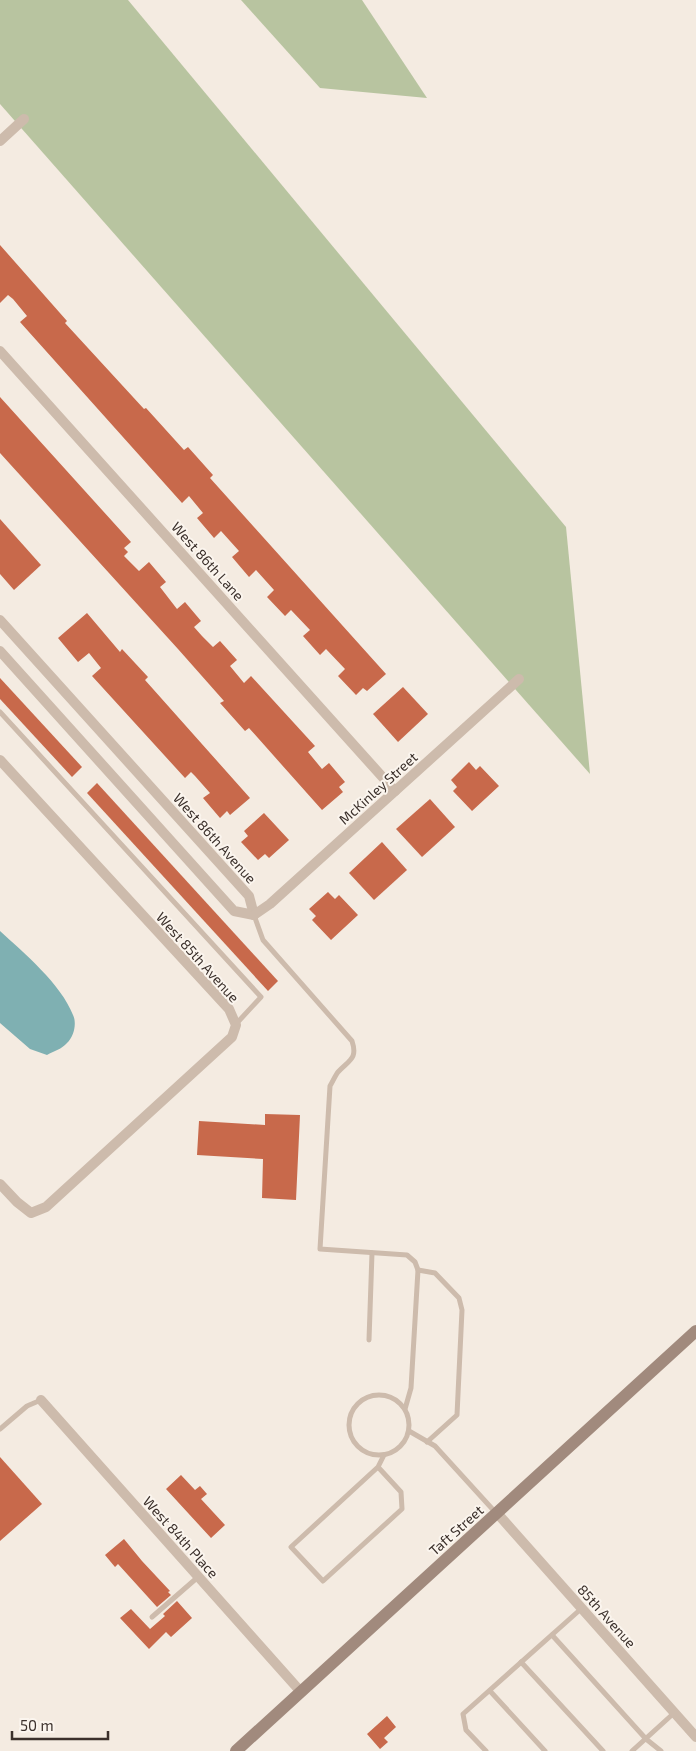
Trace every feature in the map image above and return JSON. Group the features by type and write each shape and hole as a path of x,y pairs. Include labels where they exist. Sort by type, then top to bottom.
{"main road":[{"name":"Taft Street","path":"236,1751 694,1336"}],"street":[{"path":"0,141 24,119"},
{"name":"West 86th Lane","path":"0,351 395,791"},
{"name":"West 86th Avenue","path":"0,620 249,896 254,915"},
{"path":"0,651 234,911 254,915"},
{"name":"McKinley Street","path":"254,915 277,897 519,679"},
{"name":"West 85th Avenue","path":"0,760 229,1009 236,1025 232,1038 46,1207 31,1213 16,1202 0,1184"},
{"name":"West 84th Place","path":"41,1400 301,1692"},
{"name":"85th Avenue","path":"497,1513 696,1737"}],"lane":[{"path":"0,712 261,997 236,1025"},
{"path":"254,915 263,940 352,1041 355,1050 352,1060 337,1073 330,1086 320,1249 407,1255 415,1262 418,1270 411,1388 405,1409"},
{"path":"369,1340 372,1253"},
{"path":"418,1270 435,1273 459,1298 462,1310 457,1415 427,1442"},
{"path":"379,1394 390,1396 405,1409 408,1416 408,1431 400,1447 393,1452 384,1455 374,1455 364,1452 356,1446 348,1427 351,1412 360,1400 369,1395 379,1394"},
{"path":"0,1429 27,1406 41,1400"},
{"path":"408,1431 435,1446 497,1513"},
{"path":"378,1467 401,1492 402,1509 323,1581 291,1547 378,1467 384,1455"},
{"path":"152,1617 198,1576"},
{"path":"486,1751 466,1730 463,1714 582,1608"},
{"path":"552,1635 646,1739 661,1751"},
{"path":"521,1662 603,1751"},
{"path":"490,1691 546,1751"},
{"path":"632,1751 674,1713"}],"green space":[{"path":"0,0 128,0 566,527 590,774 0,104"},
{"path":"241,0 362,0 427,98 320,88"}],"water":[{"path":"0,931 51,981 60,992 73,1015 75,1026 73,1034 63,1047 47,1055 30,1049 0,1023"}],"building":[{"path":"0,245 67,321 65,323 144,409 146,408 184,450 188,447 213,475 210,478 386,674 367,691 363,688 356,695 338,676 345,669 326,649 320,655 303,636 310,630 291,610 285,616 267,597 274,590 256,570 249,577 232,557 239,551 221,531 214,538 197,518 203,513 189,496 182,503 20,322 27,316 13,299 8,295 0,303"},
{"path":"0,397 131,542 124,548 128,552 124,556 139,571 149,562 166,582 160,587 177,609 185,602 201,621 194,627 202,636 213,647 220,641 237,660 230,666 244,683 251,676 315,746 308,752 322,769 329,763 345,782 339,787 343,792 322,810 249,728 245,731 220,703 224,701 0,453"},
{"path":"0,519 41,565 14,590 0,574"},
{"path":"87,613 120,652 122,649 148,677 145,680 250,798 230,815 227,811 220,818 203,798 210,793 195,776 191,772 185,778 92,676 101,668 89,653 78,662 58,638"},
{"path":"0,678 82,767 72,777 0,699"},
{"path":"403,687 428,714 398,742 373,714"},
{"path":"469,762 476,770 480,766 499,786 472,811 453,791 457,787 451,780"},
{"path":"97,783 278,981 268,991 87,793"},
{"path":"430,799 455,827 422,857 396,829"},
{"path":"264,813 289,840 269,858 265,854 258,860 241,842 248,836 244,831"},
{"path":"382,842 407,870 374,900 349,873"},
{"path":"328,892 335,899 339,895 358,915 331,940 312,920 316,916 309,909"},
{"path":"265,1114 300,1115 296,1200 262,1198 263,1159 197,1155 199,1121 265,1125"},
{"path":"0,1457 42,1504 0,1541"},
{"path":"181,1475 195,1490 200,1486 207,1494 201,1499 225,1525 211,1538 166,1489"},
{"path":"124,1539 170,1591 168,1592 171,1595 157,1607 118,1564 115,1567 105,1555"},
{"path":"177,1601 192,1618 171,1637 166,1632 149,1649 120,1618 131,1609 150,1629 165,1616 163,1614"},
{"path":"387,1716 396,1727 384,1738 388,1742 380,1749 367,1734"}]}
